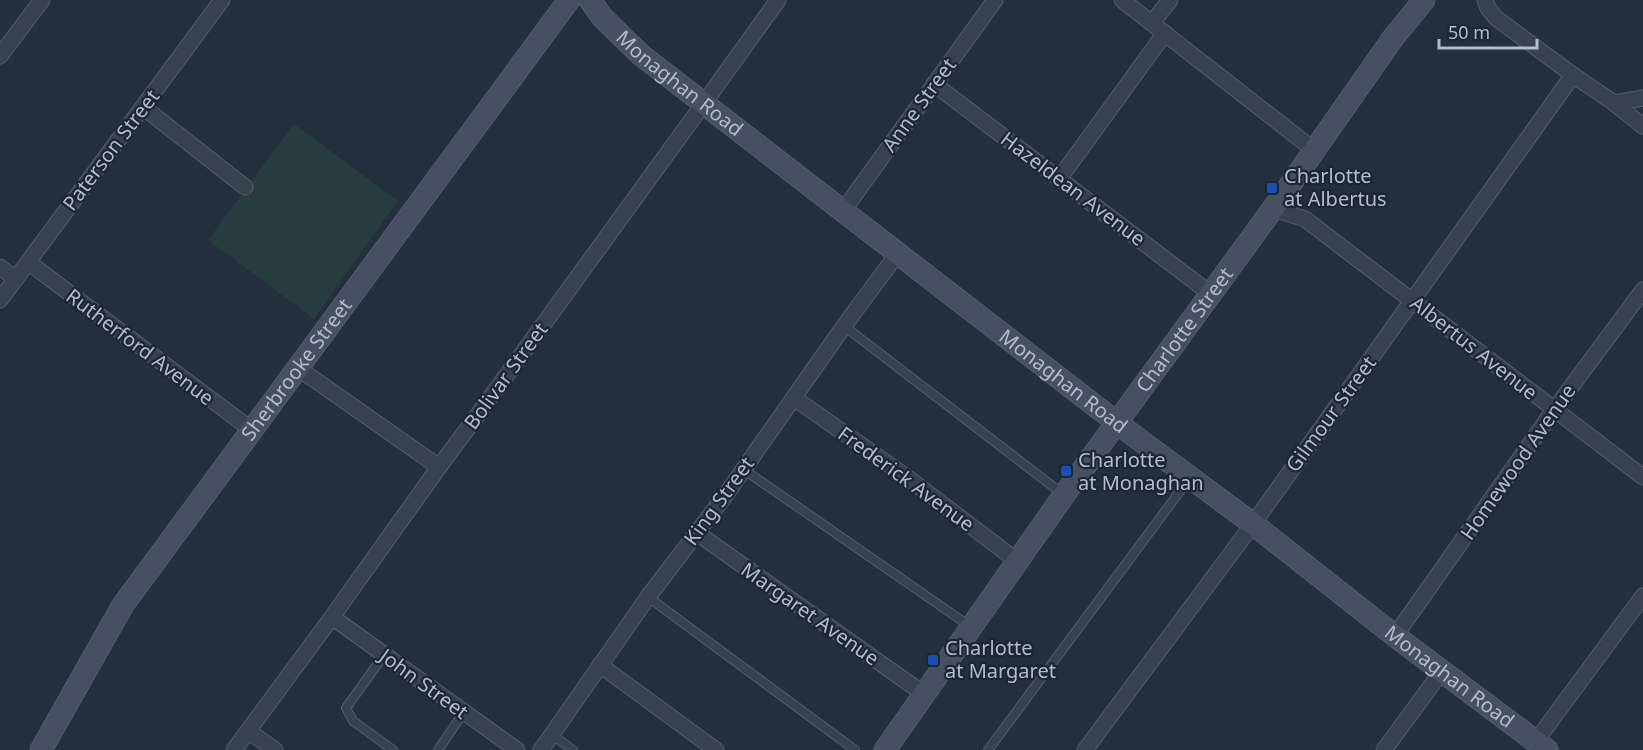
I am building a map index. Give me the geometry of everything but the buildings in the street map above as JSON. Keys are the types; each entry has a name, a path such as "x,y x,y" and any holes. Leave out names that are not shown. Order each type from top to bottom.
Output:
{"main road":[{"name":"Sherbrooke Street","path":"42,750 123,605 569,0"},
{"name":"Monaghan Road","path":"590,0 602,17 641,55 1541,746"},
{"name":"Charlotte Street","path":"1402,28 1408,0"},
{"name":"Charlotte Street","path":"892,747 924,694 1064,495 1424,0"}],"street":[{"path":"0,56 42,0"},
{"name":"Paterson Street","path":"0,300 222,0"},
{"name":"Bolivar Street","path":"234,750 778,0"},
{"name":"Anne Street","path":"843,211 995,0"},
{"path":"1122,0 1314,150"},
{"path":"1152,23 1170,0"},
{"path":"1485,0 1496,18 1643,126"},
{"path":"1059,179 1164,33"},
{"name":"Gilmour Street","path":"1085,750 1252,524 1573,75"},
{"name":"Hazeldean Avenue","path":"934,84 1211,294"},
{"path":"1614,103 1643,98"},
{"path":"143,107 245,187"},
{"name":"Albertus Avenue","path":"1288,188 1305,219"},
{"name":"Albertus Avenue","path":"1273,209 1305,219 1643,477"},
{"name":"King Street","path":"540,750 898,253"},
{"name":"Rutherford Avenue","path":"28,262 253,431"},
{"path":"0,267 16,279"},
{"name":"Homewood Avenue","path":"1395,636 1554,410 1643,290"},
{"path":"298,368 438,467"},
{"name":"Frederick Avenue","path":"794,398 908,478 1017,561"},
{"name":"Margaret Avenue","path":"697,533 924,694"},
{"path":"1541,746 1643,596"},
{"name":"John Street","path":"332,617 517,750"},
{"path":"600,665 716,750"},
{"path":"1384,750 1442,671"},
{"path":"248,731 275,750"}],"lane":[{"path":"844,326 1064,495"},
{"path":"743,469 971,627"},
{"path":"988,750 1190,477"},
{"path":"648,597 855,750"},
{"path":"384,655 346,708 353,721 393,750"},
{"path":"438,750 464,712"},
{"path":"551,734 573,750"}],"green space":[{"path":"294,124 398,201 314,319 208,240"}],"place":[{"name":"Charlotte at Albertus","path":"1272,188"},
{"name":"Charlotte at Monaghan","path":"1066,471"},
{"name":"Charlotte at Margaret","path":"933,660"}]}
